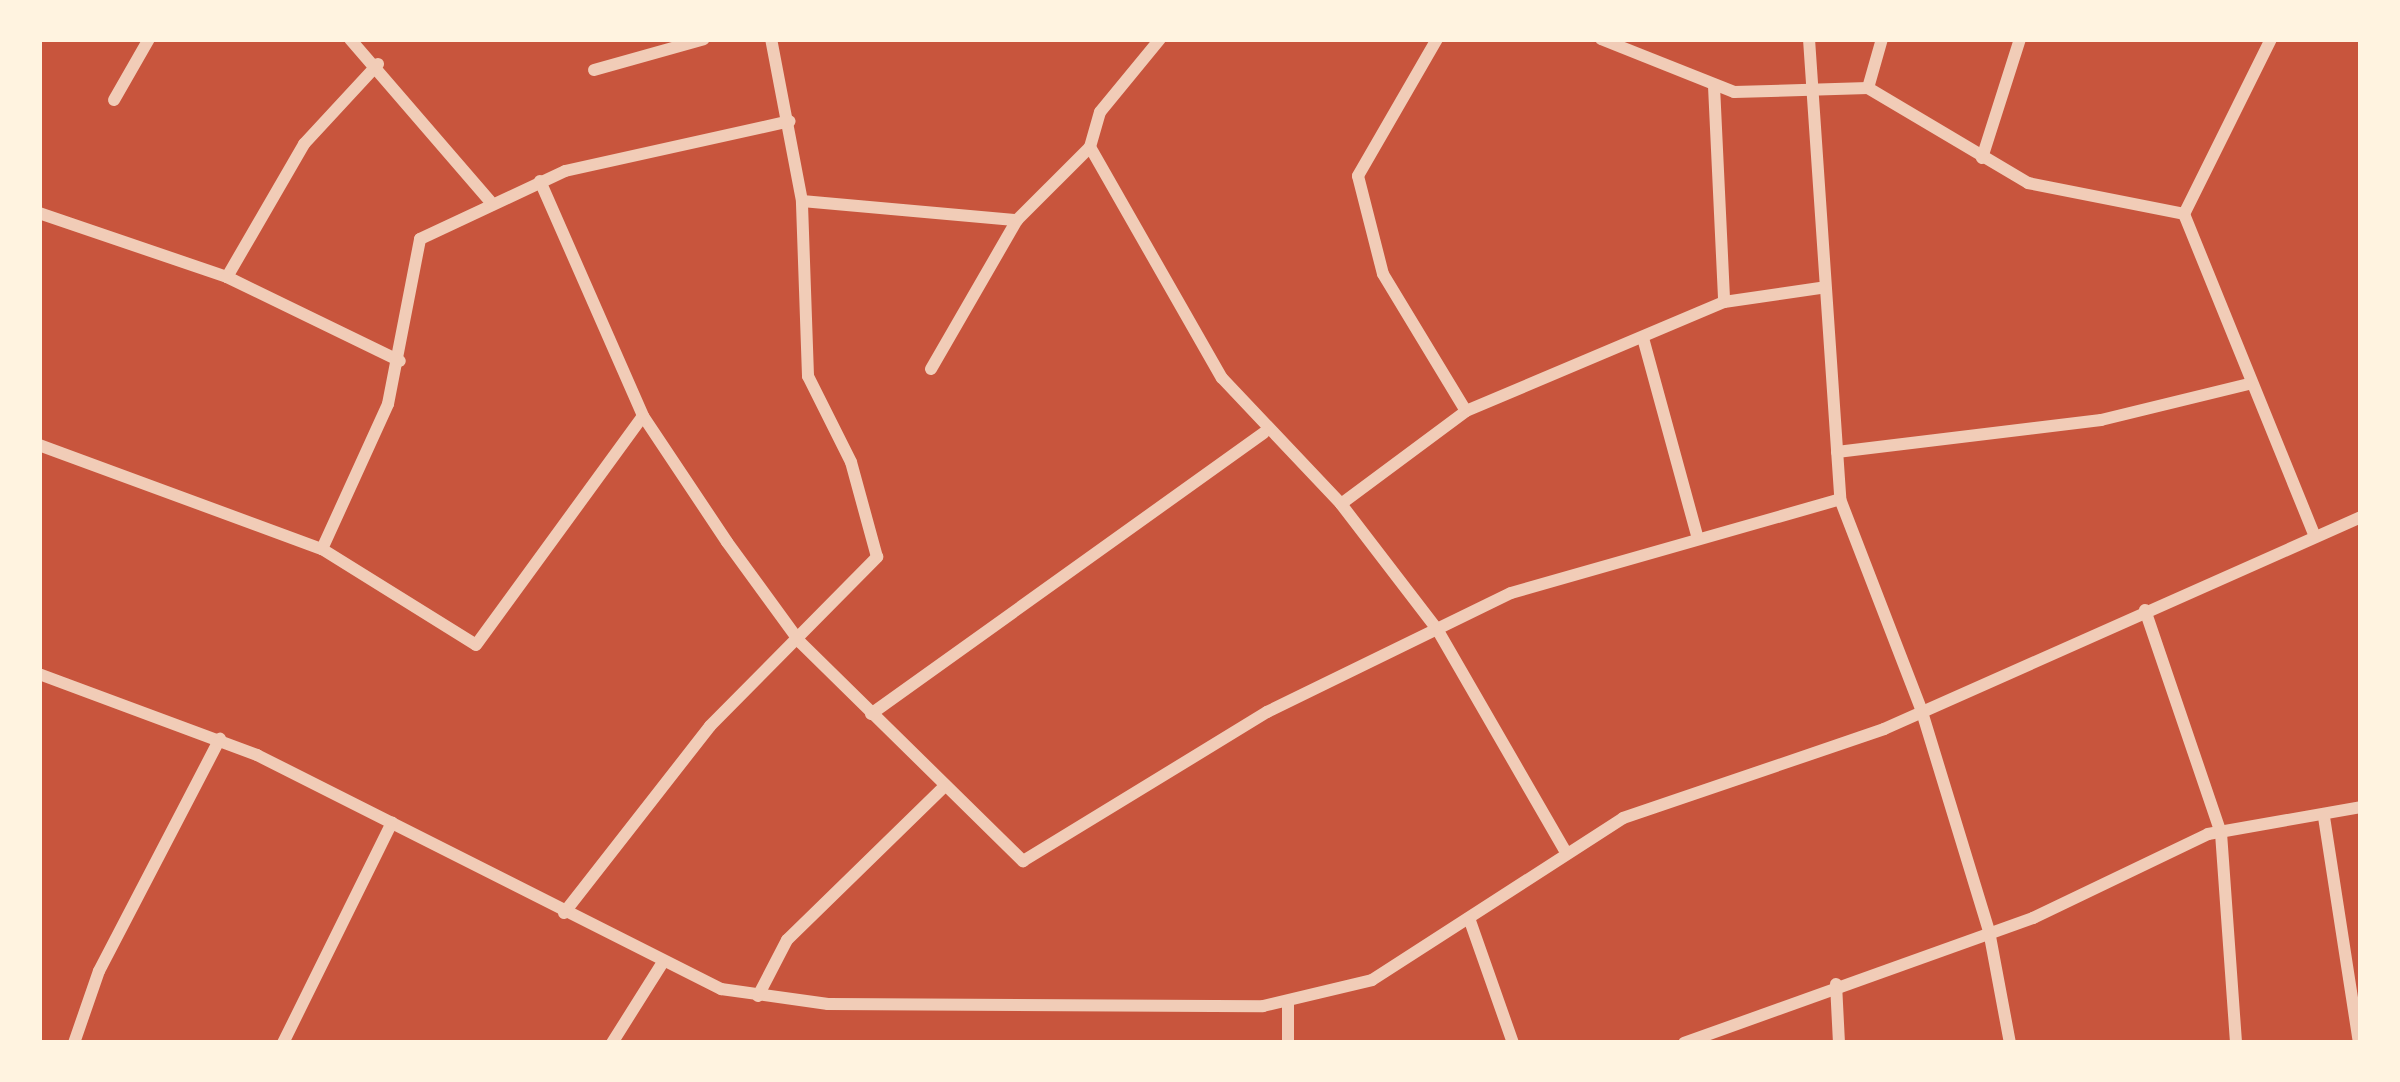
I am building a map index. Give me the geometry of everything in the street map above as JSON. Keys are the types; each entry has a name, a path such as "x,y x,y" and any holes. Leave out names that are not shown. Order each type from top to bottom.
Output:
{"street":[{"path":"114,100 148,39"},
{"path":"350,39 378,64 490,201"},
{"path":"594,70 704,39"},
{"path":"564,913 710,726 867,575 879,545 808,376 802,201 771,39"},
{"path":"1437,39 1358,176 1383,274 1466,412"},
{"path":"1600,39 1714,86 1816,96 1868,88 1982,158 2062,196 2184,214"},
{"path":"1809,39 1816,96 1820,288 1840,499 1922,712 1989,931 2010,1043"},
{"path":"1868,88 1882,39"},
{"path":"1982,158 2020,39"},
{"path":"2271,39 2184,214 2249,384 2315,536"},
{"path":"931,369 1017,220 1090,147 1100,112 1153,42"},
{"path":"227,277 304,144 378,64"},
{"path":"1714,86 1724,302"},
{"path":"322,549 400,361 411,252 490,201 540,181 790,121"},
{"path":"1090,147 1264,433 1341,504 1436,629 1564,849"},
{"path":"540,181 643,416 800,642 1010,853 1034,860 1267,712 1511,593 1697,536 1840,499"},
{"path":"802,201 1017,220"},
{"path":"39,213 227,277 400,361"},
{"path":"1341,504 1466,412 1724,302 1820,288"},
{"path":"1643,338 1697,536"},
{"path":"1837,452 2101,420 2249,384"},
{"path":"39,445 322,549 476,645 643,416"},
{"path":"871,714 1264,433"},
{"path":"39,674 220,739 663,962 758,996 1288,1002 1372,980 1564,849 1721,776 1922,712 2361,517"},
{"path":"2145,610 2221,833 2236,1043"},
{"path":"74,1043 109,951 220,739"},
{"path":"758,996 787,940 943,788"},
{"path":"1684,1043 1989,931 2221,833 2361,807"},
{"path":"2324,817 2359,1043"},
{"path":"283,1043 392,822"},
{"path":"1469,918 1513,1043"},
{"path":"612,1043 663,962"},
{"path":"1836,985 1839,1043"},
{"path":"1288,1002 1288,1043"}]}
